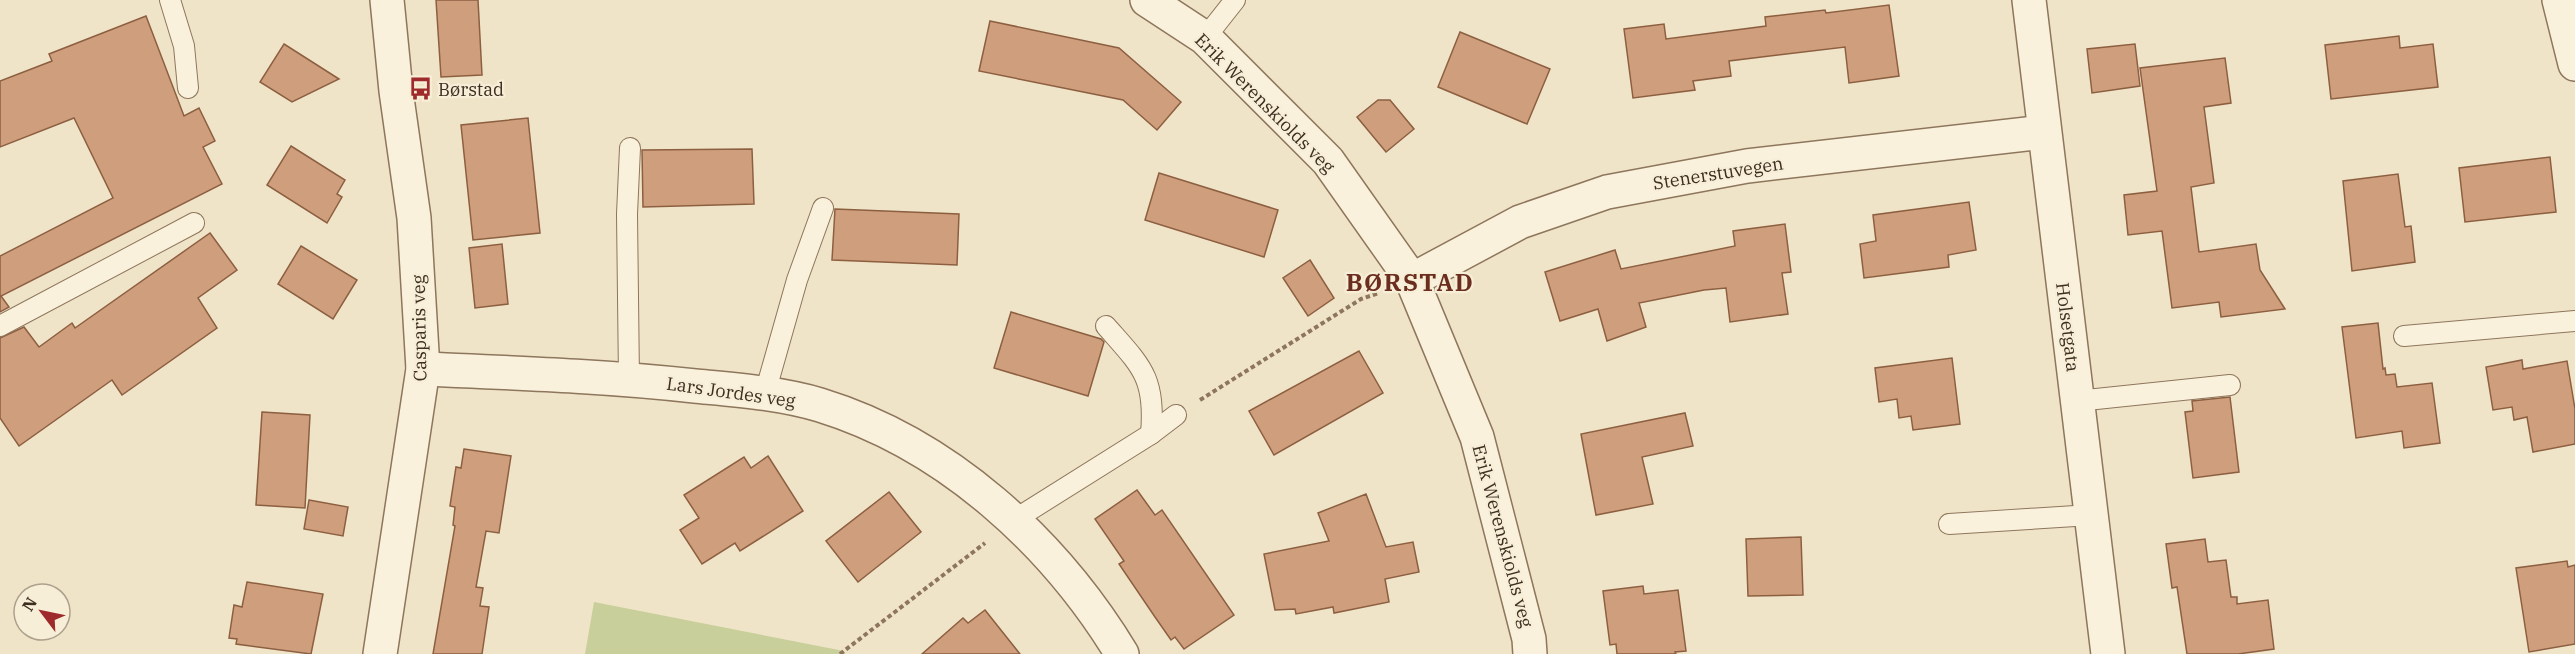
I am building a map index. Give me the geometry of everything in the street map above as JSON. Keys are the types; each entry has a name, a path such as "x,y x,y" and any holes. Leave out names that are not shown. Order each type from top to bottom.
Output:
{"street":[{"name":"Casparis veg","path":"380,654 423,369 414,218 396,91 387,0"},
{"name":"Erik Werenskiolds veg","path":"1148,0 1205,38 1328,161 1412,280 1477,437 1529,639 1530,654"},
{"name":"Holsetgata","path":"2029,0 2108,654"},
{"path":"2559,0 2575,64"},
{"name":"Stenerstuvegen","path":"1412,280 1520,222 1607,192 1747,166 2044,132"},
{"name":"Lars Jordes veg","path":"423,369 629,379 765,393 820,405 914,446 979,491 1014,520 1102,621 1122,654"}],"lane":[{"path":"170,0 184,46 188,88"},
{"path":"1205,38 1235,0"},
{"path":"629,379 627,214 630,148"},
{"path":"765,393 797,280 823,208"},
{"path":"0,326 194,223"},
{"path":"2404,336 2575,321"},
{"path":"1106,326 1147,377 1152,399 1151,434"},
{"path":"2077,401 2230,385"},
{"path":"1014,520 1151,434 1176,415"},
{"path":"1949,524 2091,515"}],"path":[{"path":"1176,415 1361,299 1412,280"},
{"path":"840,654 1014,520"}],"green space":[{"path":"594,602 844,651 845,654 585,654"}],"building":[{"path":"436,0 478,0 482,75 441,77"},
{"path":"1889,5 1899,76 1849,83 1845,47 1729,61 1731,76 1693,81 1695,90 1633,98 1624,29 1664,24 1666,39 1766,26 1765,17 1825,10 1826,13"},
{"path":"146,16 184,116 199,108 215,141 203,147 222,184 1,296 9,307 0,312 0,256 113,198 74,118 0,147 0,81 52,61 49,54"},
{"path":"990,21 1119,48 1181,102 1157,130 1123,100 979,71"},
{"path":"1460,32 1550,69 1527,124 1438,87"},
{"path":"2399,36 2400,48 2433,44 2438,87 2331,99 2325,45"},
{"path":"284,44 339,79 292,102 260,82"},
{"path":"2135,44 2140,86 2092,93 2087,49"},
{"path":"2225,58 2231,103 2204,107 2214,183 2191,187 2199,252 2256,244 2260,270 2285,309 2221,317 2219,302 2172,308 2162,231 2128,235 2124,195 2157,191 2140,68"},
{"path":"1378,100 1390,100 1414,129 1386,152 1357,117"},
{"path":"528,118 540,233 473,240 461,125"},
{"path":"291,146 345,180 337,194 342,197 327,223 267,185"},
{"path":"752,149 754,204 643,207 642,150"},
{"path":"2550,157 2556,212 2465,222 2459,168"},
{"path":"1159,173 1278,210 1264,257 1145,220"},
{"path":"2398,174 2405,227 2411,226 2415,262 2352,271 2343,181"},
{"path":"1969,202 1976,250 1948,255 1949,267 1864,278 1860,244 1876,241 1873,215"},
{"path":"835,209 959,214 957,265 832,260"},
{"path":"1785,224 1791,272 1782,273 1788,314 1730,322 1726,288 1639,303 1646,327 1607,341 1598,309 1560,321 1545,272 1615,250 1621,269 1735,246 1733,231"},
{"path":"210,233 237,270 198,298 217,328 122,395 112,380 19,446 0,418 0,338 24,327 39,347 72,323 75,328"},
{"path":"502,244 508,304 475,308 469,248"},
{"path":"301,246 357,280 333,319 278,284"},
{"path":"1310,260 1334,298 1308,316 1283,278"},
{"path":"1011,312 1101,339 1104,342 1088,396 994,368"},
{"path":"2378,323 2383,369 2385,368 2386,375 2395,374 2397,387 2432,383 2440,443 2404,448 2402,431 2356,438 2342,327"},
{"path":"1359,351 1383,393 1274,455 1249,411"},
{"path":"1952,358 1960,424 1913,430 1911,416 1899,418 1897,399 1879,402 1875,368"},
{"path":"2522,360 2523,369 2567,361 2575,409 2575,444 2533,452 2527,417 2514,420 2512,407 2493,410 2486,367"},
{"path":"2230,397 2239,472 2193,478 2185,412 2193,411 2192,401"},
{"path":"262,412 310,415 305,508 256,505"},
{"path":"1685,413 1693,446 1642,457 1653,504 1596,515 1581,434"},
{"path":"464,449 511,456 499,533 486,531 476,587 483,588 480,606 489,607 482,654 433,654 455,526 453,525 455,507 450,506 456,467 461,468"},
{"path":"768,456 803,511 740,551 735,543 702,564 680,530 699,518 684,495 744,457 751,468"},
{"path":"1137,490 1155,515 1162,510 1234,615 1184,649 1175,637 1171,640 1155,617 1119,564 1124,561 1095,519"},
{"path":"889,492 921,532 858,582 826,541"},
{"path":"1366,494 1386,547 1413,542 1419,572 1385,579 1389,602 1334,613 1333,607 1296,614 1295,609 1275,610 1264,554 1329,541 1318,513"},
{"path":"309,500 348,507 343,536 304,529"},
{"path":"1801,537 1803,595 1748,596 1746,539"},
{"path":"2205,539 2208,562 2226,560 2231,597 2237,597 2237,604 2268,600 2274,649 2238,654 2187,654 2177,587 2172,588 2166,544"},
{"path":"2567,561 2568,567 2575,565 2575,644 2529,652 2516,568"},
{"path":"247,582 323,594 311,654 236,644 237,639 229,638 234,605 242,607"},
{"path":"1643,586 1644,594 1678,590 1686,651 1675,652 1676,654 1617,654 1616,644 1610,645 1603,591"},
{"path":"985,610 1020,654 922,654 963,618 968,623"}],"place":[{"name":"Børstad","path":"420,89"}],"district":[{"name":"BØRSTAD","path":"1410,282"}]}
